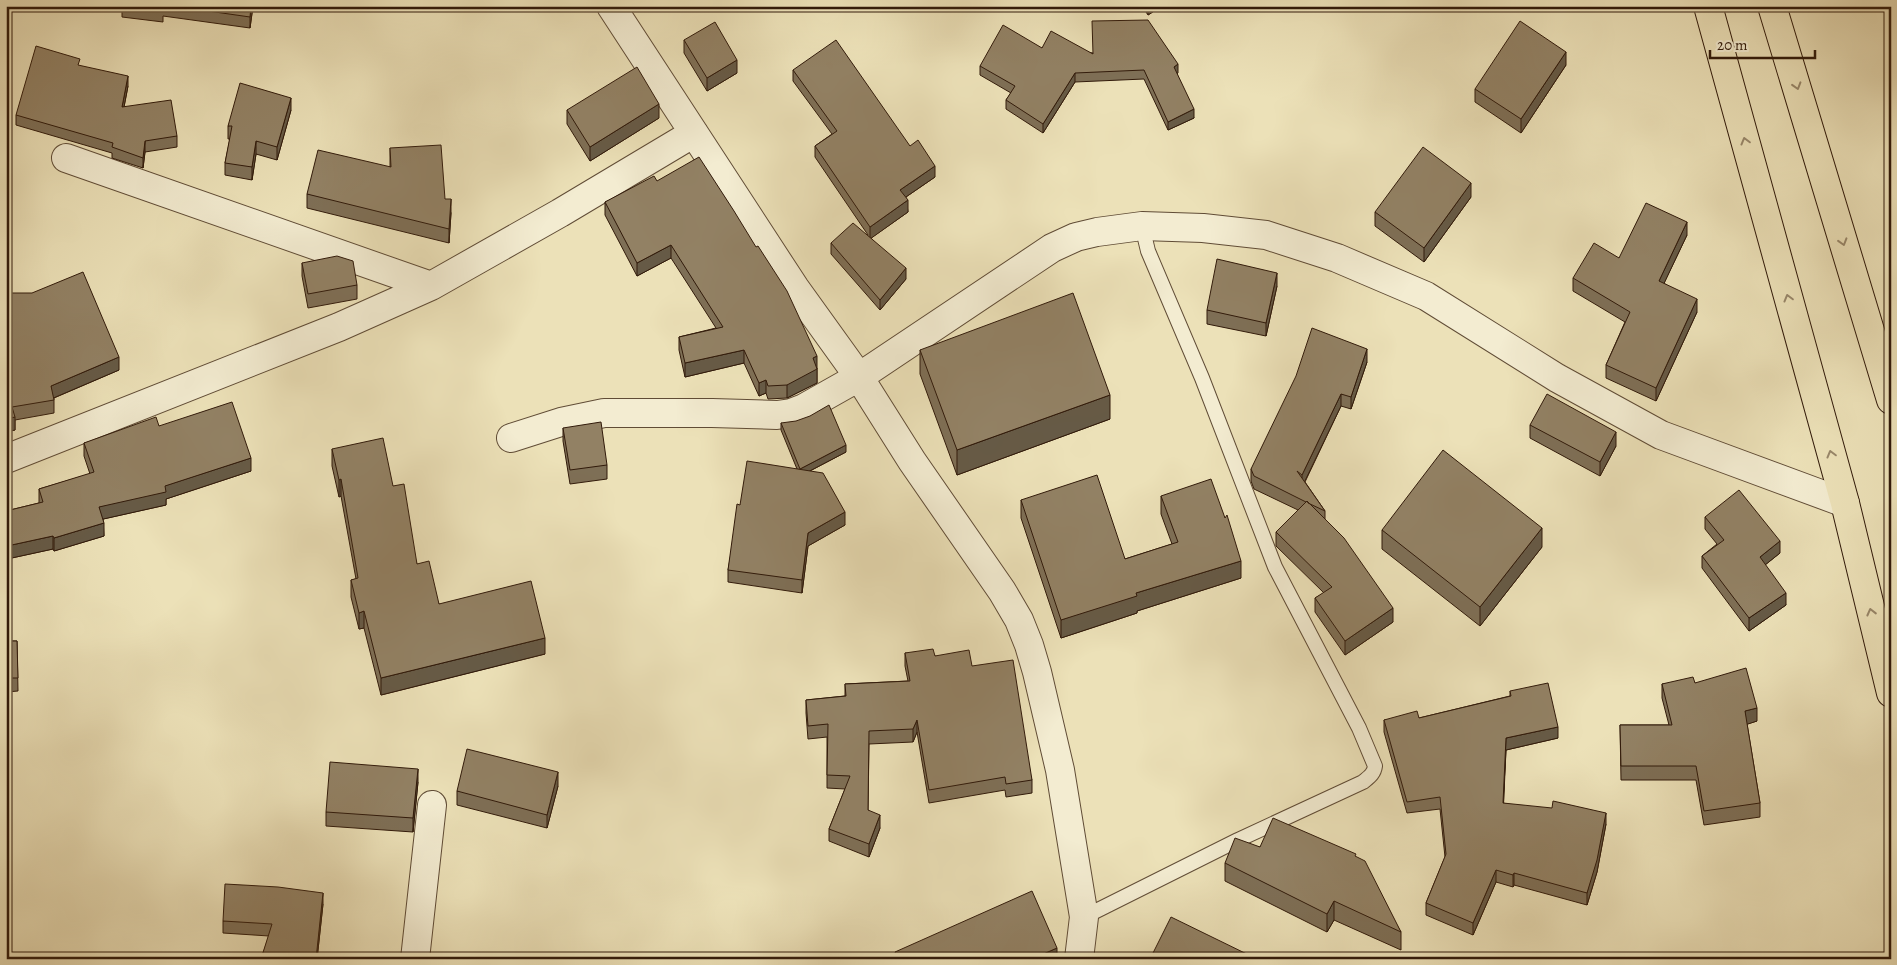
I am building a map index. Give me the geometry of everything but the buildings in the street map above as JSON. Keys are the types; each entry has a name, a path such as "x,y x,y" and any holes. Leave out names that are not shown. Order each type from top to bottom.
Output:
{"highway":[{"path":"1708,6 1845,503 1891,693"},
{"path":"1772,6 1891,400"}],"street":[{"path":"611,6 795,288 859,376 912,461 1002,591 1019,620 1029,644 1037,672 1060,770 1084,917 1079,959"},
{"path":"6,459 339,326 431,286 560,213 694,133"},
{"path":"66,158 431,286"},
{"path":"510,438 561,422 604,413 777,415 804,408 859,376 1052,248 1076,237 1142,226 1203,228 1266,235 1337,258 1426,296 1557,378 1662,435 1845,503"},
{"path":"414,959 432,805"}],"lane":[{"path":"1084,917 1238,840 1363,782 1370,776 1375,766 1374,759 1359,728 1275,567 1209,395 1148,251 1142,226"}]}
